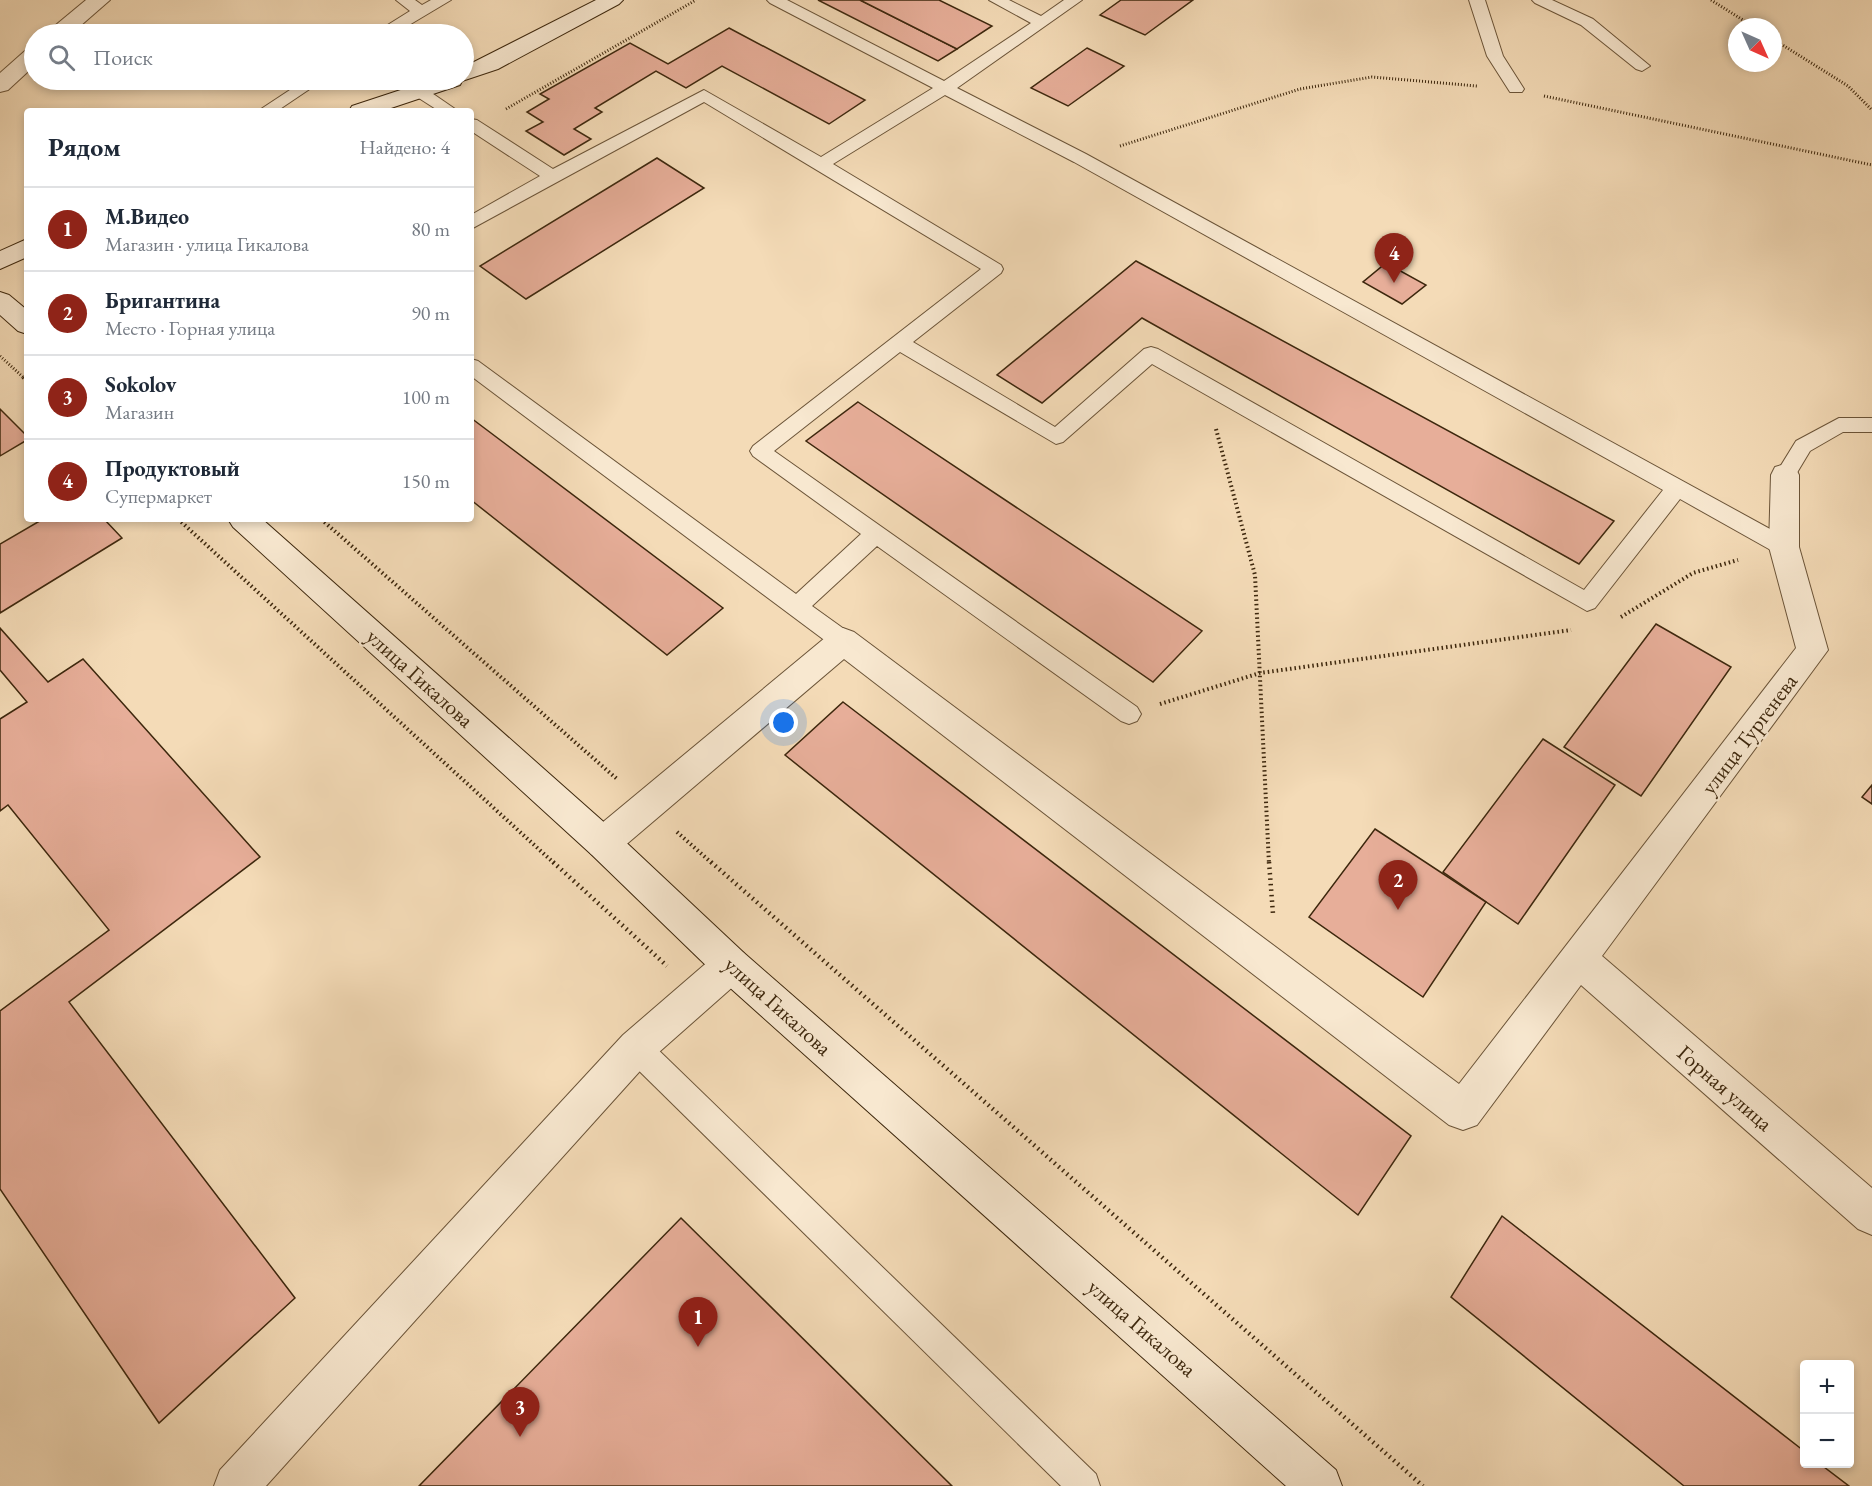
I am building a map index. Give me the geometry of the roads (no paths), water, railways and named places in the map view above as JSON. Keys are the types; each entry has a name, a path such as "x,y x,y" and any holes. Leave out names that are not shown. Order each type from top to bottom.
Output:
{"street":[{"path":"71,24 99,0"},
{"path":"474,71 612,0"},
{"path":"0,85 24,65"},
{"path":"369,108 425,90"},
{"path":"0,261 24,249"},
{"path":"0,301 24,322"},
{"name":"улица Тургенева","path":"1579,960 1812,650 1784,547 1785,475"},
{"name":"улица Гикалова","path":"246,522 603,843 731,965 1320,1486"},
{"path":"603,843 843,642 1463,1111 1579,960"},
{"name":"Горная улица","path":"1579,960 1872,1215"},
{"path":"236,1486 636,1048 731,965"}],"lane":[{"path":"404,0 420,11"},
{"path":"400,24 443,0"},
{"path":"775,0 1080,158 1784,547"},
{"path":"997,0 1042,22"},
{"path":"821,164 945,88 1074,0"},
{"path":"1477,0 1495,56 1516,89"},
{"path":"1540,0 1587,22 1642,66"},
{"path":"271,108 299,90"},
{"path":"420,92 445,108"},
{"path":"474,221 704,95 994,269 760,451 1130,714"},
{"path":"474,126 552,177"},
{"path":"899,343 1056,437 1151,354 1587,602 1677,488"},
{"path":"474,368 843,642"},
{"path":"1785,475 1803,446 1812,440 1839,425 1872,425"},
{"path":"796,607 876,534"},
{"path":"636,1048 1084,1486"}],"place":[{"name":"Продуктовый","path":"1394,283"},
{"name":"Бригантина","path":"1398,910"},
{"name":"М.Видео","path":"698,1347"},
{"name":"Sokolov","path":"520,1437"}]}
